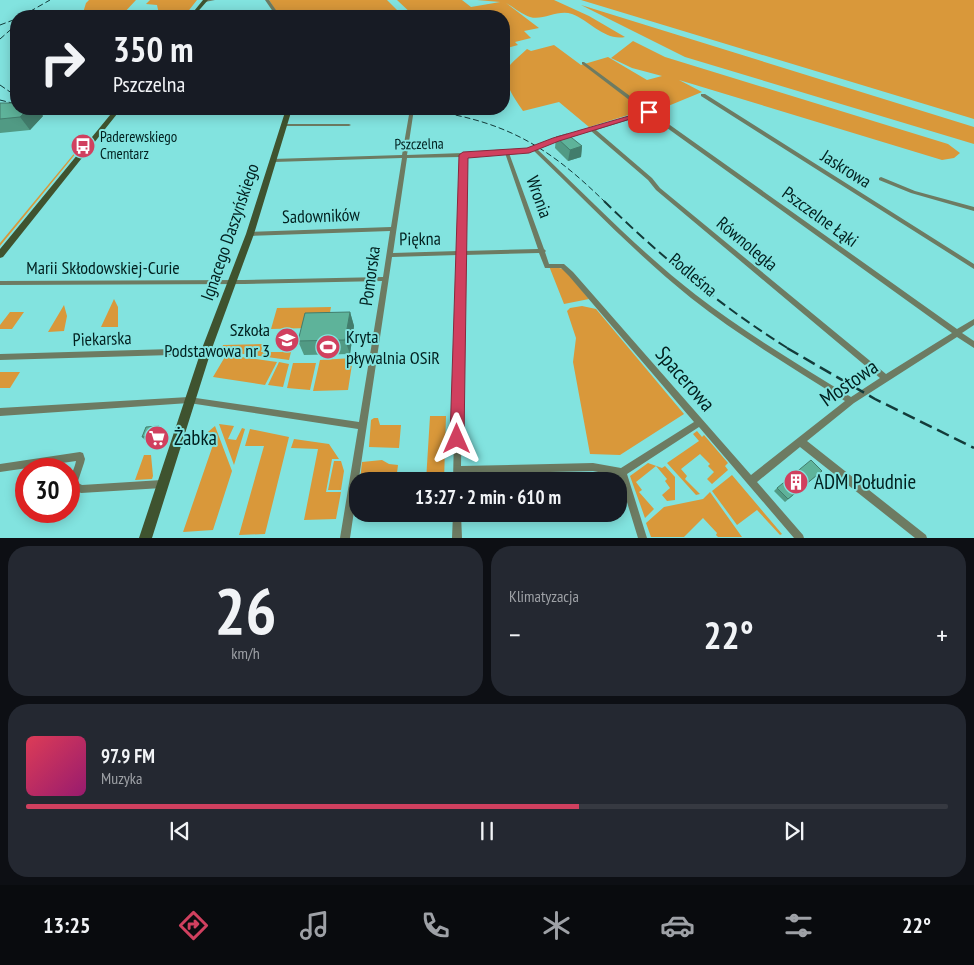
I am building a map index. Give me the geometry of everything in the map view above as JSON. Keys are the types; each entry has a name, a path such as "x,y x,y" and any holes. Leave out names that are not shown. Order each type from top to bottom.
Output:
{"street":[{"path":"205,1 213,0"},
{"name":"Pszczelne Łąki","path":"583,63 974,345"},
{"name":"Jaskrowa","path":"703,95 974,266"},
{"name":"Pszczelna","path":"274,160 463,155 535,149 550,142 649,112"},
{"path":"0,255 113,115"},
{"name":"Ignacego Daszyńskiego","path":"145,538 189,400 250,234 288,115"},
{"name":"Pomorska","path":"345,538 411,115"},
{"path":"285,125 349,125"},
{"name":"Równoległa","path":"592,129 650,179 658,189 885,378"},
{"name":"Podleśna","path":"535,149 668,275 693,295 759,343 851,401"},
{"name":"Wronia","path":"507,152 542,251"},
{"path":"463,155 457,470 593,467 622,472 699,422"},
{"path":"881,179 913,192 974,209"},
{"name":"Sadowników","path":"250,234 392,229"},
{"name":"Piękna","path":"389,255 542,251"},
{"name":"Spacerowa","path":"542,251 547,266 562,266 566,269 800,538"},
{"name":"Marii Skłodowskiej-Curie","path":"0,283 385,279"},
{"name":"Mostowa","path":"751,481 851,401 974,322"},
{"name":"Piekarska","path":"0,357 206,351"},
{"path":"0,412 189,400 363,426"},
{"path":"801,442 923,538"},
{"path":"0,468 80,456 81,461 74,486 81,489 162,484"},
{"path":"627,488 643,538"},
{"path":"457,522 457,538"}],"shaded area":[{"path":"89,0 136,0 127,10 84,10"},
{"path":"150,0 197,0 189,10 158,10 157,5 146,4"},
{"path":"269,0 387,0 397,10 275,10"},
{"path":"397,0 462,0 471,7 500,2 477,0 554,0 589,16 625,37 611,36 604,33 572,14 561,13 535,18 506,3 539,28 524,31 531,38 515,42 518,45 510,47 510,10 408,10"},
{"path":"581,0 974,0 974,119"},
{"path":"581,5 974,127 974,144 685,57"},
{"path":"633,41 665,57 948,144 960,153 954,158 942,160 679,80 702,92 656,111 648,109 589,127 559,102 523,111 510,91 510,65 527,49 531,51 554,45 581,65 608,57 647,80 662,76 632,68 611,58"},
{"path":"77,150 77,152 0,246 0,243"},
{"path":"549,266 564,269 589,299 564,304"},
{"path":"114,299 118,307 118,327 101,327"},
{"path":"64,305 67,316 64,331 48,332"},
{"path":"582,306 596,309 684,414 620,455 590,454 573,362 576,338 567,311 570,308"},
{"path":"331,307 328,324 309,328 271,329 277,308"},
{"path":"10,312 24,312 12,329 0,329 0,325"},
{"path":"263,344 261,352 291,352 289,360 221,351 223,345"},
{"path":"226,355 277,362 265,385 213,377"},
{"path":"353,358 348,390 313,391 320,360"},
{"path":"279,362 289,364 283,387 268,385"},
{"path":"293,363 316,363 310,390 287,388"},
{"path":"0,372 20,372 10,388 0,388"},
{"path":"430,416 446,416 444,472 427,472"},
{"path":"378,418 380,425 401,425 399,448 369,447 371,420"},
{"path":"219,424 234,426 228,439 236,440 242,428 245,429 234,465"},
{"path":"215,426 232,471 213,530 183,532 214,442 196,442"},
{"path":"250,429 289,437 265,534 239,535 264,446 245,446"},
{"path":"697,431 702,437 704,435 728,463 725,466 728,470 712,484 707,479 714,472 708,466 710,464 700,454 681,469 687,476 685,479 700,494 696,495 667,463 699,441 693,434"},
{"path":"294,439 329,444 339,459 332,459 326,492 341,492 336,519 304,520 318,449 291,448"},
{"path":"144,455 151,455 152,479 135,480"},
{"path":"382,460 389,464 398,465 397,472 361,472 362,462"},
{"path":"334,461 341,461 344,471 341,490 328,490"},
{"path":"648,463 662,468 665,466 675,477 675,500 667,501 662,495 670,488 665,481 667,479 656,466 636,482 642,490 639,492 654,509 645,518 630,476"},
{"path":"732,475 782,534 780,535 757,510 737,525 712,491"},
{"path":"710,492 742,537 718,537 717,533 703,518 684,537 651,537 646,523 664,507 703,499"}],"building":[{"path":"0,103 10,103 10,115 22,115 20,117 0,119"},
{"path":"567,134 582,146 570,150 556,137"},
{"path":"350,312 345,340 298,341 305,313"},
{"path":"159,426 155,436 142,437 146,427"},
{"name":"ADM Południe","path":"811,460 822,471 788,499 777,488"}],"railway":[{"path":"32,10 50,0"},
{"path":"0,25 10,21"},
{"path":"0,39 10,30"},
{"path":"0,85 10,92"},
{"path":"0,100 10,102"},
{"path":"454,115 476,120 522,138 563,165 605,202"},
{"path":"604,201 693,280 740,316 789,349"},
{"path":"787,348 875,399 974,448"}],"place":[{"name":"Paderewskiego Cmentarz","path":"83,146"},
{"name":"Szkoła Podstawowa nr 3","path":"287,340"},
{"name":"Kryta pływalnia OSiR","path":"328,347"},
{"name":"Żabka","path":"157,438"},
{"name":"ADM Południe","path":"796,482"}],"route":[{"path":"457,439 463,155 494,154 535,149 556,140 649,112"}]}
